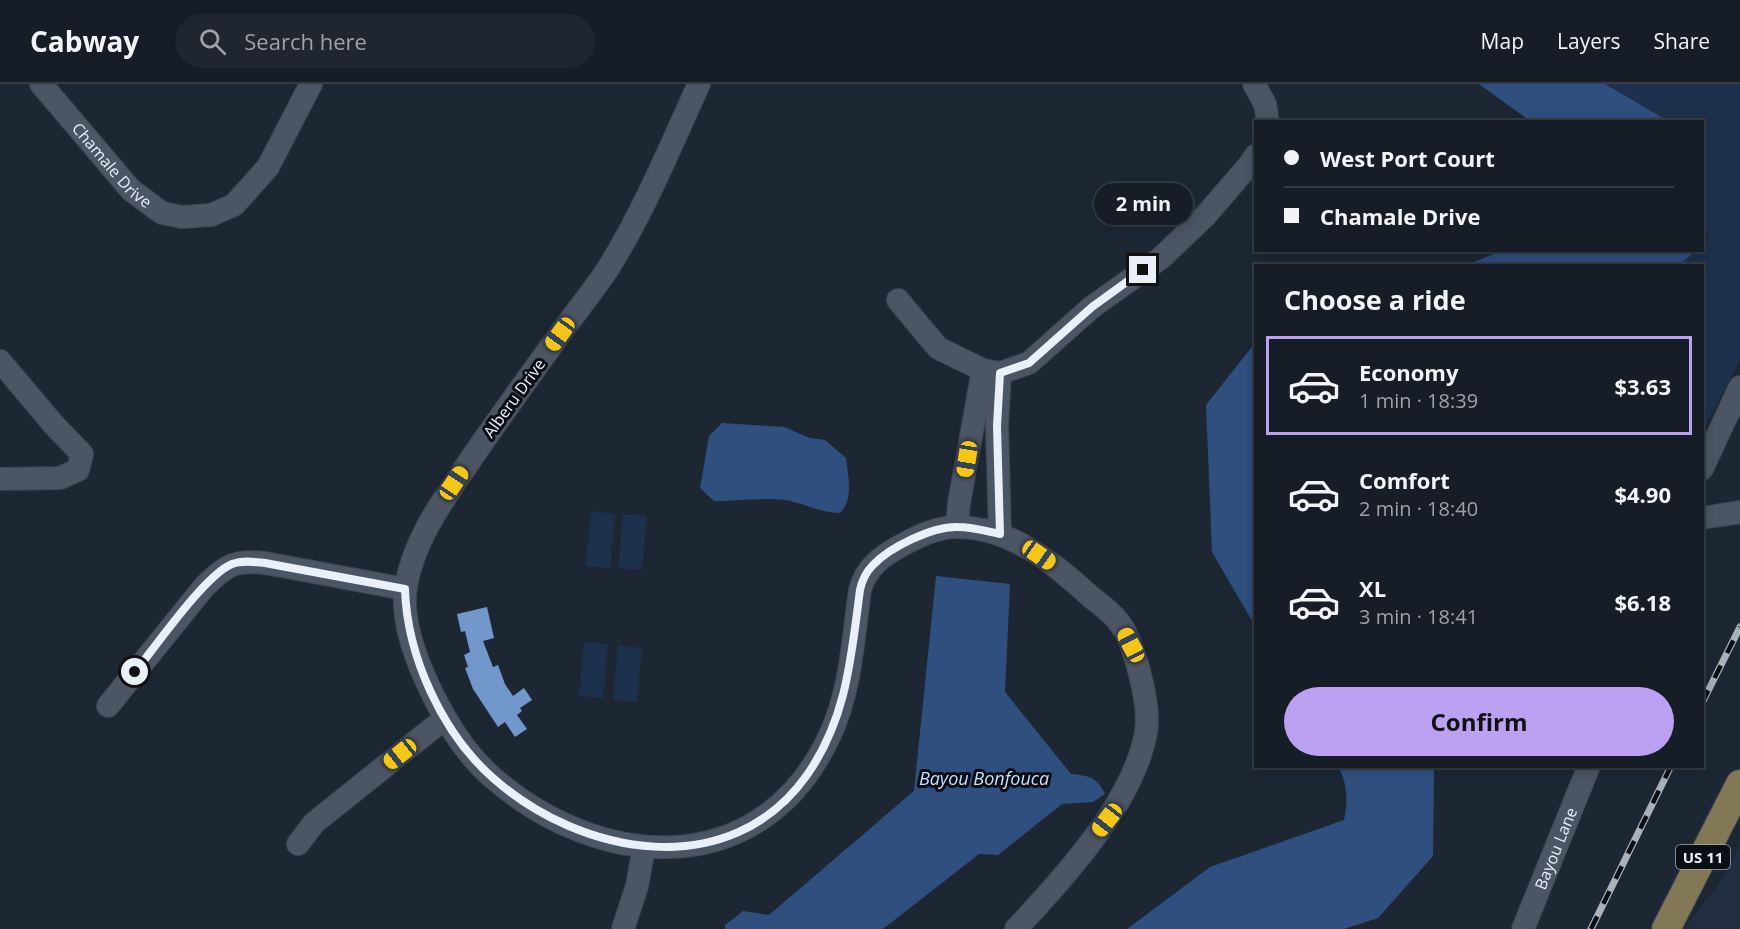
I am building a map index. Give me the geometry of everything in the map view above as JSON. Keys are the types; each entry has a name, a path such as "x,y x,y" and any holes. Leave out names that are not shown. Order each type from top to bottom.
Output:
{"main road":[{"name":"US 11","path":"1666,929 1737,796"}],"street":[{"name":"Chamale Drive","path":"41,84 131,190 162,213 182,217 211,215 234,205 268,167 311,84"},
{"name":"Alberu Drive","path":"405,589 418,545 428,524 482,442 609,267 640,211 699,84"},
{"path":"1254,84 1265,104 1268,120"},
{"path":"898,300 938,348 992,371 1029,363 1092,307 1161,258 1206,215 1254,158"},
{"path":"0,361 54,425 82,454 69,474 0,479"},
{"path":"967,528 959,503 992,371"},
{"path":"992,371 997,426 1000,534"},
{"path":"1704,465 1740,387"},
{"path":"1704,518 1740,512"},
{"path":"108,706 204,587 221,570 234,563 244,561 274,564 405,589 410,635 420,668 446,720 476,760 493,778 526,802 562,822 603,838 644,847 672,848 699,845 746,830 762,820 807,776 828,740 835,722 849,672 860,590 867,571 875,562 920,535 967,528 1000,534 1025,546 1067,575 1118,621 1131,645 1142,682 1147,720 1141,752 1125,790 1107,820 1050,893 1016,929"},
{"path":"298,844 314,822 446,720"},
{"name":"Bayou Lane","path":"1522,929 1588,768"},
{"path":"623,929 638,886 644,847"}],"shaded area":[{"path":"1605,84 1740,84 1740,360 1704,429 1704,264 1680,264 1695,252 1704,252 1704,244 1709,239 1704,224 1704,120 1664,120"},
{"path":"591,511 615,514 610,568 586,566"},
{"path":"623,514 647,516 642,570 618,568"},
{"path":"584,642 608,644 603,698 579,696"},
{"path":"618,645 642,648 637,702 613,700"},
{"path":"1740,845 1740,929 1684,929 1724,877"}],"water":[{"path":"1479,84 1605,84 1664,120 1529,120"},
{"path":"1499,252 1695,252 1680,264 1469,264"},
{"path":"1254,344 1254,624 1212,552 1206,405"},
{"path":"722,423 784,427 810,438 825,440 846,458 849,494 840,513 776,499 714,501 700,488 709,436"},
{"name":"Bayou Bonfouca","path":"936,576 1010,584 1005,692 1071,774 1083,775 1095,780 1105,794 1093,802 1062,804 998,855 979,854 883,929 725,929 725,925 743,911 769,915 914,791"},
{"path":"1338,768 1434,768 1433,856 1378,918 1344,929 1127,929 1210,867 1344,820 1346,793 1344,780"}],"building":[{"path":"487,607 494,638 483,641 493,667 498,665 505,684 513,696 524,688 532,700 520,708 522,711 517,715 527,729 515,737 505,722 498,727 473,689 465,668 468,667 464,655 470,652 465,631 461,632 457,614"}],"railway":[{"path":"1704,699 1740,627"},
{"path":"1591,929 1670,768"}],"route":[{"path":"135,672 204,587 221,570 234,563 244,561 292,567 405,589 410,635 420,668 446,720 476,760 493,778 526,802 583,831 644,847 672,848 699,845 746,830 775,810 792,793 807,776 828,740 842,704 849,672 860,590 867,571 875,562 895,549 920,535 935,530 957,527 1000,534 997,426 1000,373 1029,363 1092,307 1143,270"}]}
